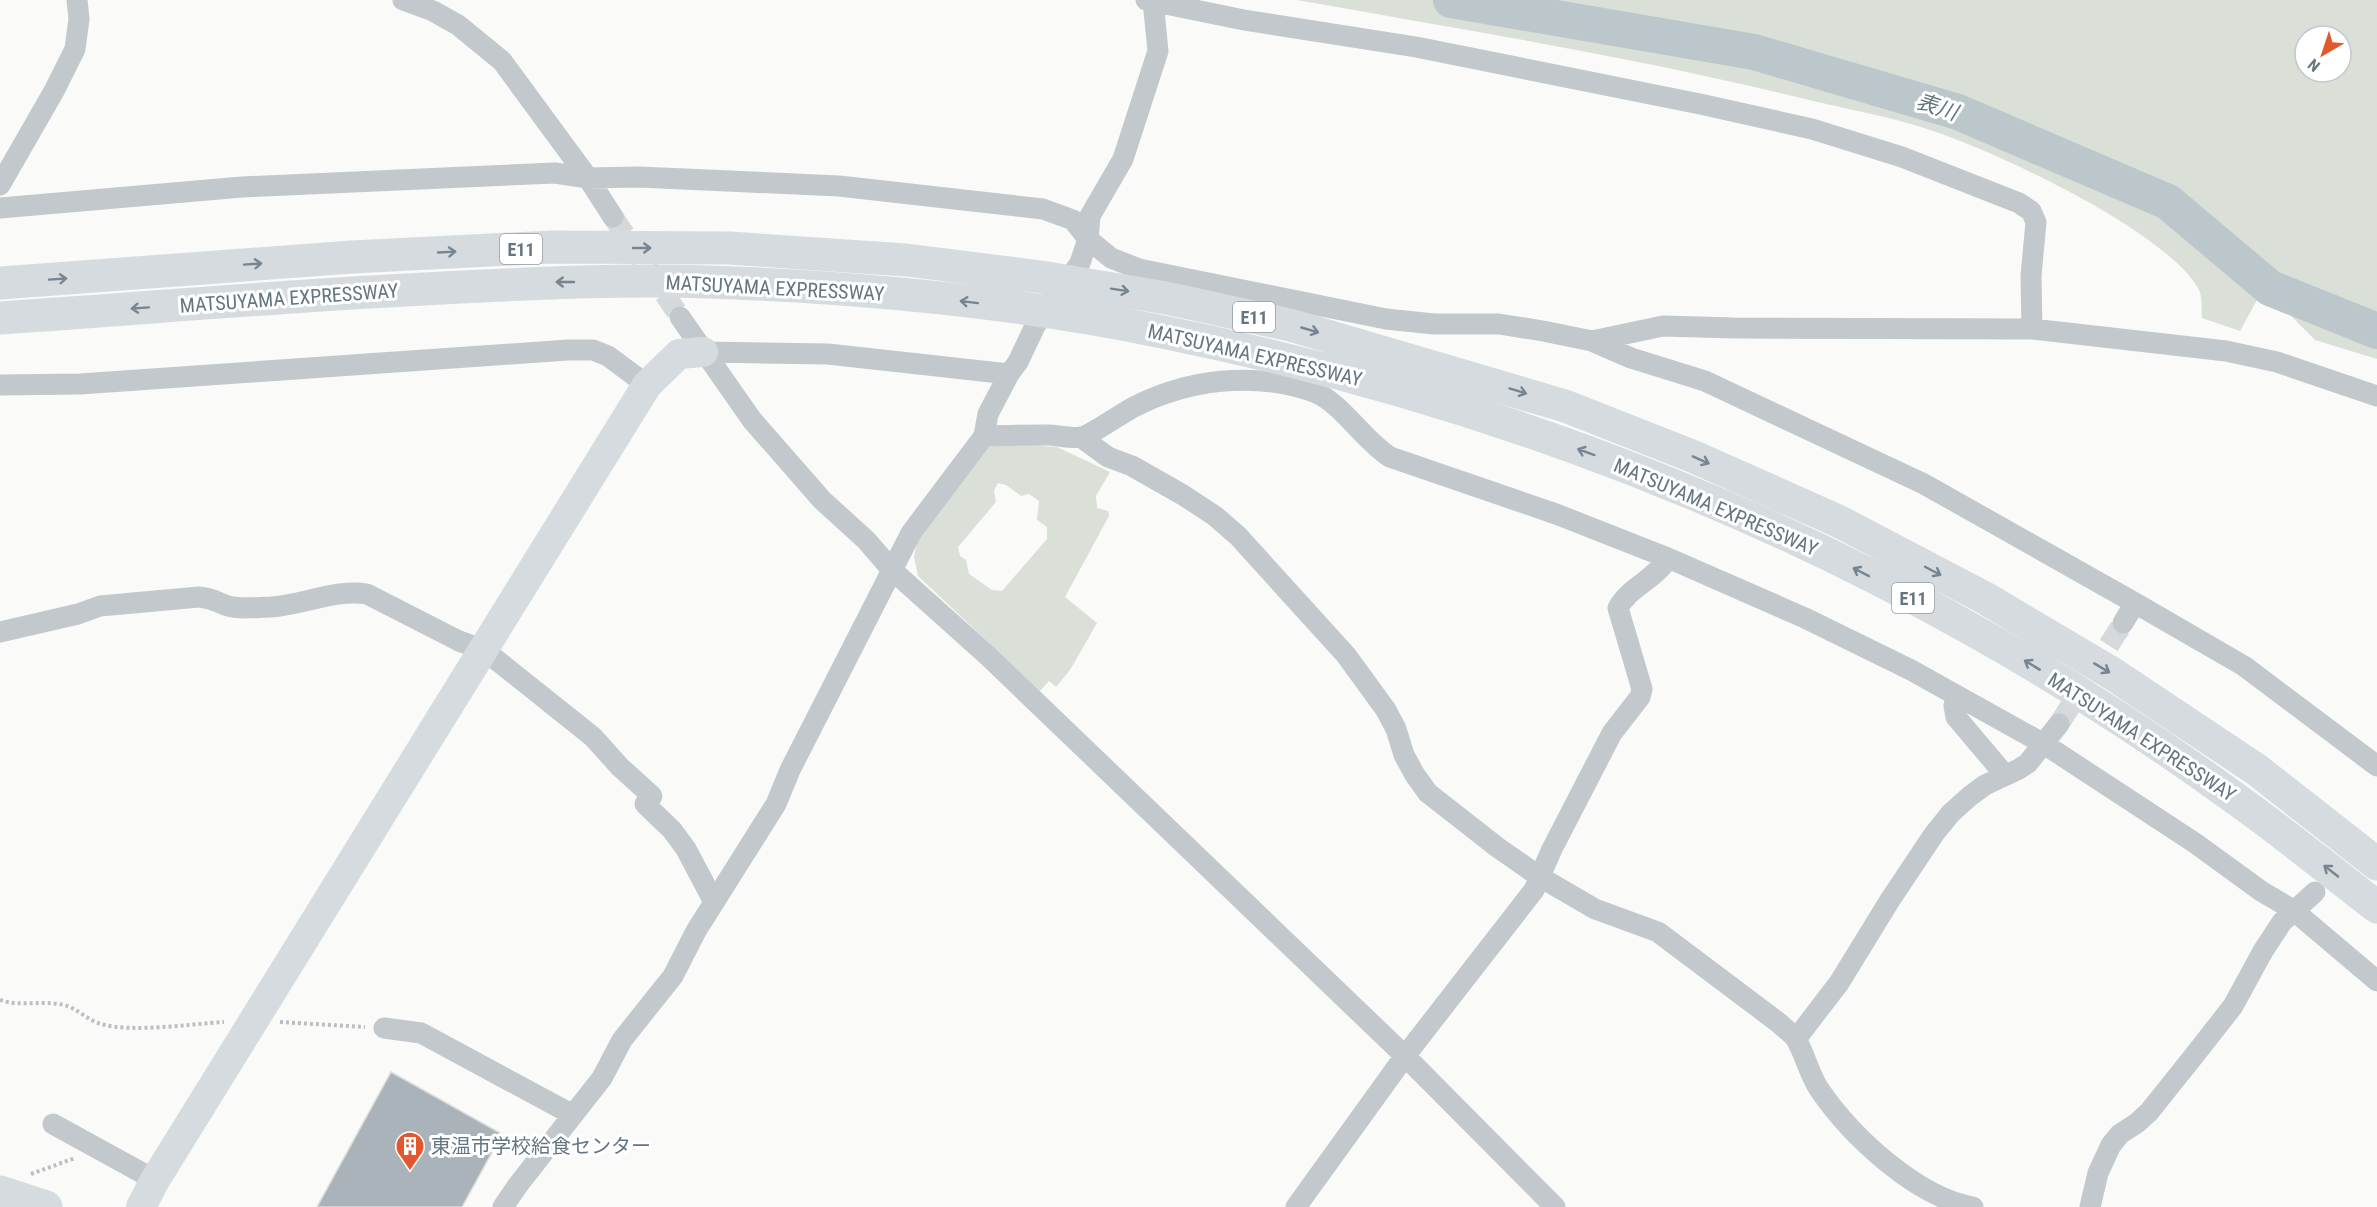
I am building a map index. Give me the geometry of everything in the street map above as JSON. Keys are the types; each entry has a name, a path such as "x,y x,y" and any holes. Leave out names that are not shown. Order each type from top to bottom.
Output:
{"main road":[{"name":"MATSUYAMA EXPRESSWAY","path":"0,283 352,257 552,247 729,249 906,260 1041,277 1166,297 1290,324 1564,406 1692,456 1838,521 1986,598 2113,674 2257,770 2377,864"},
{"name":"MATSUYAMA EXPRESSWAY","path":"0,318 344,293 556,282 729,283 902,294 1027,309 1157,331 1282,358 1396,389 1553,440 1677,486 1825,553 1969,627 2094,702 2236,798 2377,907"},
{"path":"12,1183 46,1207"}],"street":[{"path":"0,185 54,91 75,49 80,19 77,0"},
{"path":"403,0 433,11 458,25 502,62 588,178 613,217"},
{"path":"503,1207 602,1078 622,1040 673,976 696,931 776,804 790,770 911,533 984,436 988,414 1008,374 1018,362 1035,326 1080,262 1088,239 1090,216 1119,164 1158,51 1150,1 1244,20 1416,47 1700,104 1812,129 1902,157 2019,203 2031,211 2036,222 2031,276 2032,329"},
{"path":"0,208 242,187 555,173 588,178 639,177 839,186 1044,209 1073,220 1088,239 1110,258 1139,269 1386,319 1434,324 1499,324 1592,341 1631,358 1705,381 1924,484 2244,666 2377,766"},
{"path":"680,316 752,420 783,457 892,570 988,656 1405,1056 1555,1207"},
{"path":"1315,393 1320,384 1386,319"},
{"path":"1592,341 1663,326 2032,329 2226,351 2277,362 2377,396"},
{"path":"0,385 80,384 593,350 608,356 647,385"},
{"path":"141,1207 155,1179 647,385 679,354 703,352 828,354 1008,374"},
{"path":"984,436 1049,435 1082,438 1143,402 1182,388 1214,381 1241,380 1274,383 1315,393 1339,410 1376,449 1390,457 1556,514 1668,558 1805,618 1911,670 2044,744 2195,843 2261,891 2293,910 2377,981"},
{"path":"1082,438 1108,457 1132,466 1183,495 1215,516 1238,536 1346,655 1386,710 1396,729 1404,755 1415,776 1428,793 1497,847 1540,877 1595,909 1658,933 1779,1023 1796,1039 1805,1064 1819,1089 1863,1141 1895,1168 1940,1198 1973,1207"},
{"path":"1296,1207 1405,1056 1534,890 1552,849 1612,733 1640,697 1642,689 1618,608 1626,596 1658,571 1668,558"},
{"path":"0,632 17,626 78,614 100,606 200,597 214,598 226,605 272,607 353,592 367,594 459,641 484,650 593,737 620,767 652,796 645,804 672,830 686,849 714,902"},
{"path":"2123,623 2134,603"},
{"path":"1956,695 1954,706 1956,717 2004,775"},
{"path":"1796,1039 1839,983 1934,834 1970,796 2028,763 2059,724"},
{"path":"2091,1207 2098,1173 2111,1145 2120,1134 2149,1112 2227,1014 2244,988 2270,938 2293,910 2315,892"},
{"path":"384,1028 421,1033 573,1115"},
{"path":"54,1124 155,1179"}],"path":[{"path":"0,1000 8,1003 42,1002 65,1005 100,1024 135,1028 253,1020 384,1028"},
{"path":"12,1183 81,1156 97,1154 114,1157"}],"shaded area":[{"path":"1297,0 2377,0 2377,359 2315,340 2284,309 2258,298 2240,331 2202,318 2200,291 2180,266 2118,219 2039,176 1936,132 1887,118 1738,83 1549,45"},
{"path":"990,442 1057,447 1110,472 1096,496 1097,508 1108,511 1109,516 1065,597 1097,623 1070,670 1056,687 1049,681 1040,691 918,576 914,557 917,541","holes":["998,483 1006,485 1021,496 1029,494 1039,501 1037,520 1047,527 1047,539 1002,591 992,590 969,574 966,560 960,556 958,547 996,502 994,490"]}],"building":[{"name":"東温市学校給食センター","path":"391,1072 502,1134 462,1207 317,1207"}],"waterway":[{"name":"表川","path":"1451,0 1754,52 1958,112 2168,202 2270,288 2377,331"}],"tunnel":[{"path":"613,217 680,317"},
{"path":"2059,724 2123,623"}],"place":[{"name":"東温市学校給食センター","path":"410,1172"}]}
